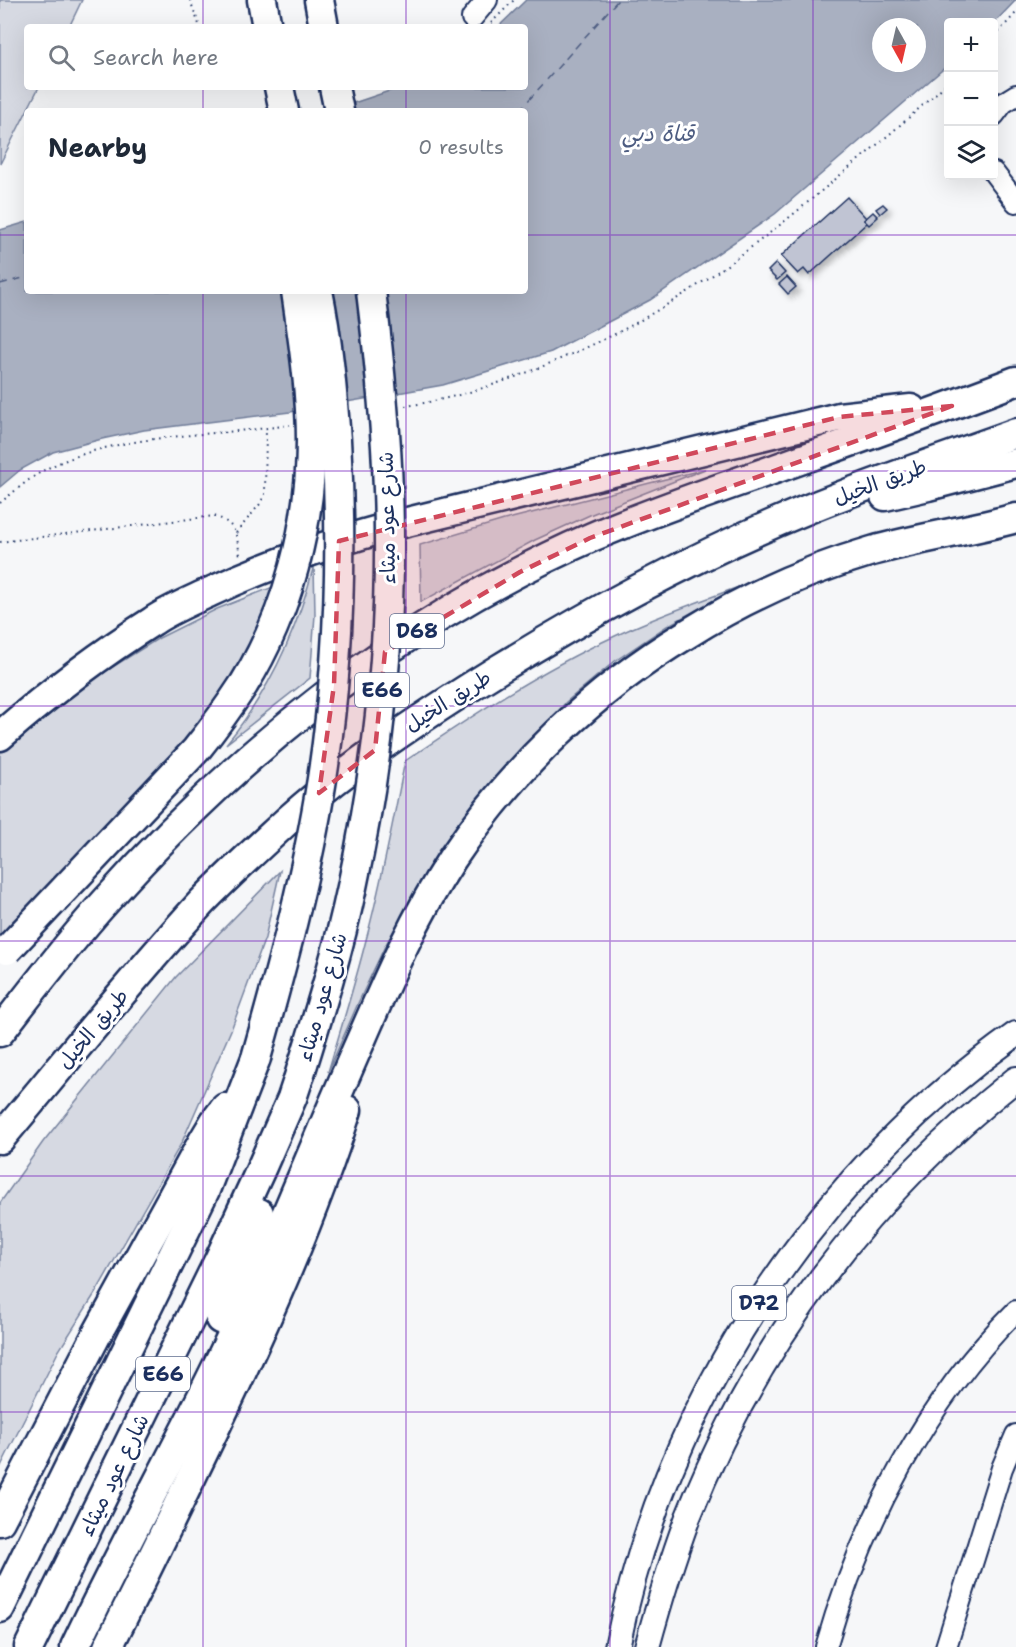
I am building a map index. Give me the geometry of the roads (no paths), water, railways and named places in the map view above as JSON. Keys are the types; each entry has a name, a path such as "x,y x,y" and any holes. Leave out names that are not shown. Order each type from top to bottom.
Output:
{"highway":[{"path":"245,0 248,24"},
{"path":"262,0 266,24"},
{"path":"319,0 323,24"},
{"path":"260,90 262,108"},
{"path":"280,90 283,108"},
{"path":"335,90 338,108"},
{"path":"3,954 196,750 234,699 265,645 294,566 309,483 311,441 309,399 296,294"},
{"name":"E66","path":"0,1608 204,1190 252,1071 282,966 304,874 322,780 334,685 339,589 339,493 333,398 318,294"},
{"name":"شارع عود ميثاء","path":"29,1647 215,1269 295,1089 329,984 352,887 370,789 382,690 388,591 388,491 382,391 370,294"},
{"name":"D68","path":"0,1032 104,903 169,833 267,741 326,694 388,650 453,609 520,572 590,538 661,509 952,406 1016,381"},
{"path":"0,736 35,705 77,673 154,620 244,576 306,552 392,526 838,417 952,406"},
{"name":"طريق الخيل","path":"0,1139 155,955 204,901 290,818 359,761 433,710 579,621 692,561 806,510 1016,433"},
{"path":"806,510 908,491 1016,463"},
{"path":"75,1647 218,1365 403,946 438,883 473,830 519,773 570,722 619,681 656,654 718,615 783,583 845,560 902,543 1016,518"},
{"path":"0,717 105,640 127,628 154,620"},
{"path":"108,1647 160,1545 280,1289 335,1149 369,1043 374,1009"},
{"path":"0,1521 97,1334 202,1142 252,1071"},
{"path":"128,1539 138,1502 199,1371 231,1292 260,1209 295,1089"}],"main road":[{"name":"D72","path":"617,1647 644,1545 678,1453 719,1370 764,1295 816,1225 873,1158 970,1068 1016,1034"},
{"name":"D72","path":"647,1647 672,1561 707,1474 749,1389 797,1311 850,1240 909,1173 968,1118 1016,1079"}],"street":[{"path":"480,22 487,0"},
{"path":"998,109 1016,95"},
{"path":"998,179 1016,202"},
{"path":"826,1647 854,1566 883,1500 904,1461 926,1423 951,1387 978,1352 1016,1311"},
{"path":"946,1647 1002,1468 1016,1435"}],"water":[{"name":"قناة دبي","path":"526,0 1016,0 998,19 944,18 944,68 775,214 650,300 551,352 443,385 290,412 144,430 102,439 53,452 20,470 0,487 0,230 24,223 24,294 528,294 528,108 339,108 392,90 528,90 528,24 501,24"}]}
